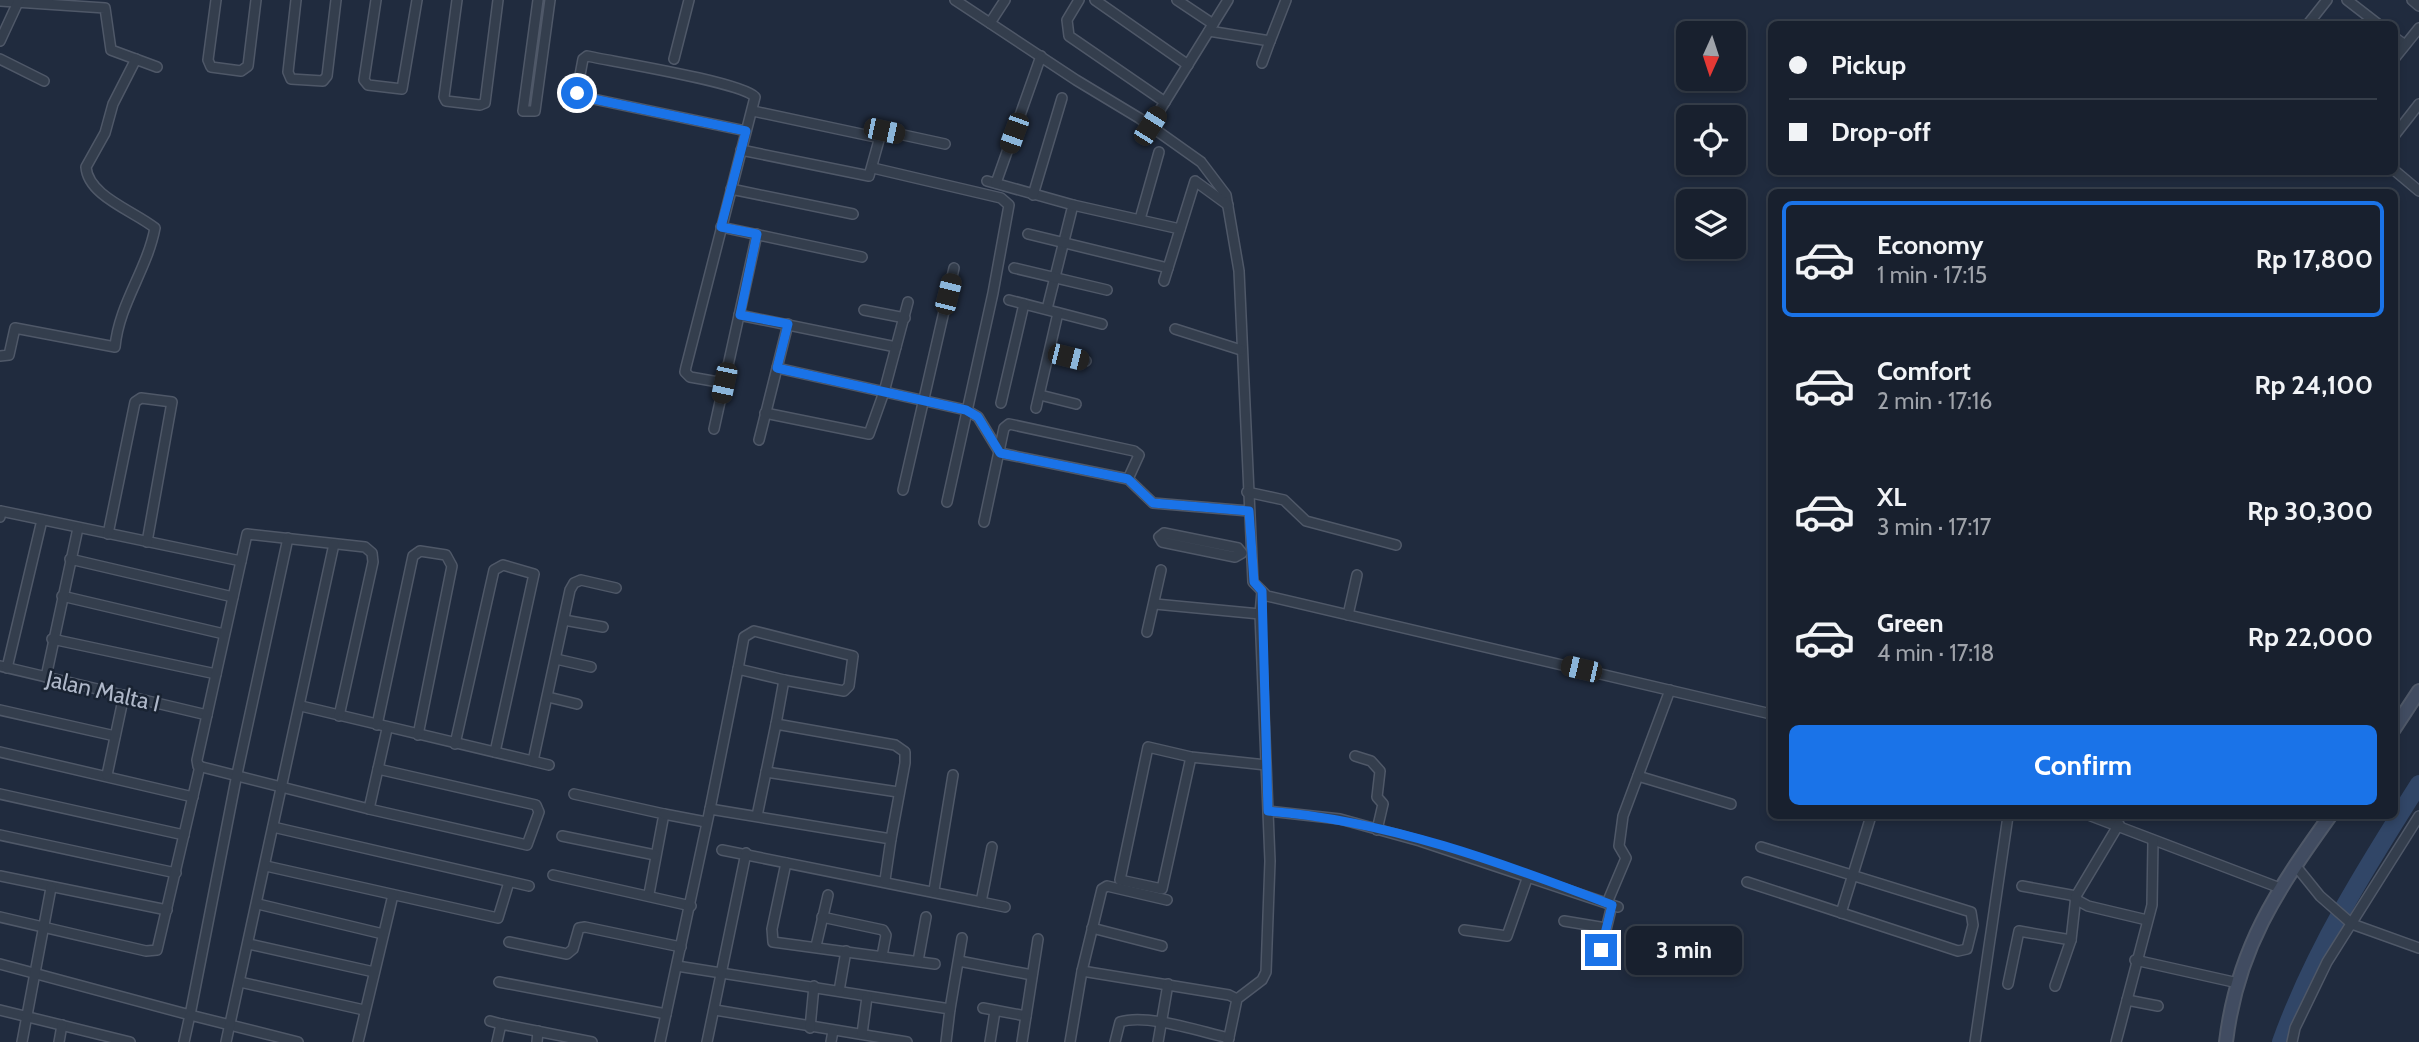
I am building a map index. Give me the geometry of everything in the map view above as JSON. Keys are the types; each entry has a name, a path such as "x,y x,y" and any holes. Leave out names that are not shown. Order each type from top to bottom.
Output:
{"main road":[{"path":"2398,723 2419,691"},
{"path":"2226,1042 2238,982 2259,922 2328,819"}],"street":[{"path":"216,0 208,60 211,67 242,71 248,66 257,0"},
{"path":"296,0 288,72 291,79 323,81 327,76 336,0"},
{"path":"376,0 364,80 368,85 402,89 417,0"},
{"path":"457,0 444,97 446,102 480,106 485,103 498,0"},
{"path":"538,0 523,111 535,111 550,0"},
{"path":"674,59 689,0"},
{"path":"955,0 1201,162 1226,195 1239,271 1249,511 1247,554 1254,582 1262,591 1284,602 1768,713"},
{"path":"990,23 1005,0"},
{"path":"1079,0 1067,20 1069,36 1165,102"},
{"path":"1095,0 1188,65"},
{"path":"1177,0 1211,28 1270,41"},
{"path":"1150,126 1228,0"},
{"path":"1262,63 1286,0"},
{"path":"2312,21 2327,0"},
{"path":"2347,0 2374,21"},
{"path":"2412,0 2419,6"},
{"path":"0,1 106,4 111,50 157,67"},
{"path":"0,41 19,2"},
{"path":"2398,54 2419,28"},
{"path":"2398,40 2405,46"},
{"path":"724,383 690,377 685,372 755,97 744,90 587,56 583,59 577,90 579,96 746,131"},
{"path":"1041,56 991,182 1073,205 1180,229"},
{"path":"0,59 44,81"},
{"path":"0,356 9,355 15,328 115,347 136,279 151,253 155,228 119,203 105,198 90,181 86,167 105,133 113,104 136,59"},
{"path":"1033,195 1062,98"},
{"path":"2398,131 2419,104"},
{"path":"753,111 880,138"},
{"path":"741,150 869,176 884,131 945,144"},
{"path":"1140,219 1159,152"},
{"path":"873,168 1007,201 993,293 947,502"},
{"path":"2398,173 2418,187"},
{"path":"1164,281 1195,181 1228,205"},
{"path":"731,189 853,214"},
{"path":"1047,309 1073,205"},
{"path":"721,227 862,257"},
{"path":"714,429 757,234"},
{"path":"1028,234 1168,268"},
{"path":"903,490 954,268"},
{"path":"1014,268 1054,280 1107,290"},
{"path":"1009,300 1102,324"},
{"path":"765,413 865,436 873,430 908,302"},
{"path":"1001,403 1024,304"},
{"path":"864,310 905,318"},
{"path":"1036,408 1058,313"},
{"path":"740,315 896,347"},
{"path":"758,440 788,324"},
{"path":"1175,328 1241,350"},
{"path":"1050,353 1086,361"},
{"path":"777,368 966,410 978,417 1000,453 1128,479 1153,503 1249,511"},
{"path":"1040,395 1076,404"},
{"path":"108,534 135,402 141,398 172,402 147,542"},
{"path":"985,522 1004,428 1017,424 1134,451 1139,456 1128,479"},
{"path":"1247,492 1284,500 1306,521 1396,545"},
{"path":"0,513 241,561"},
{"path":"3,667 42,520"},
{"path":"46,677 52,639 78,528"},
{"path":"1164,533 1238,548 1247,554 1235,557 1162,542 1159,537 1164,533"},
{"path":"0,917 153,951 159,947 200,766 197,760 247,534 365,547 372,553 373,562 340,716"},
{"path":"184,1042 237,774 288,538"},
{"path":"226,1042 334,544"},
{"path":"377,725 414,556 420,551 446,555 452,566 418,735"},
{"path":"70,559 233,597"},
{"path":"455,744 494,570 503,565 532,572 534,576 495,752"},
{"path":"1147,632 1161,570"},
{"path":"1348,615 1357,575"},
{"path":"533,761 574,583 581,580 615,588"},
{"path":"1115,1042 1120,1022 1161,1023 1228,1040 1237,999 1262,980 1266,972 1269,926 1268,811 1260,614 1262,591"},
{"path":"62,596 225,634"},
{"path":"1155,604 1260,614"},
{"path":"564,620 603,627"},
{"path":"660,1042 691,905 744,637 754,631 853,656 849,686 844,691 738,669"},
{"path":"52,639 216,674"},
{"path":"555,659 591,667"},
{"name":"Jalan Malta I","path":"3,667 207,715"},
{"path":"757,816 784,680"},
{"path":"1601,950 1626,858 1619,846 1619,836 1670,690"},
{"path":"107,775 124,695"},
{"path":"548,697 577,704"},
{"path":"301,706 387,729 549,765"},
{"path":"0,710 115,736"},
{"path":"776,724 895,745 905,752 885,880"},
{"path":"369,809 387,729"},
{"path":"1191,757 1162,889 1120,880 1148,747 1191,757 1266,765"},
{"path":"0,752 193,797"},
{"path":"1356,756 1371,761 1380,771 1377,797 1383,804 1377,830"},
{"path":"200,766 369,809 527,845 539,812 536,805 378,769"},
{"path":"766,772 898,792"},
{"path":"934,890 953,775"},
{"path":"1639,776 1731,804"},
{"path":"0,794 184,835"},
{"path":"574,794 706,821"},
{"path":"710,809 891,839"},
{"path":"1268,811 1340,819 1528,876 1612,905"},
{"path":"649,894 664,814"},
{"path":"2292,1042 2295,1028 2349,921 2419,816"},
{"path":"1841,913 1870,819"},
{"path":"1975,1042 2008,819"},
{"path":"2102,819 2280,888"},
{"path":"2055,986 2071,940 2076,897 2119,824"},
{"path":"273,828 529,886"},
{"path":"0,835 176,873"},
{"path":"562,836 655,855"},
{"path":"2116,1042 2135,960 2152,905 2153,841"},
{"path":"981,902 992,847"},
{"path":"1747,882 1958,951 1967,949 1973,925 1971,912 1761,847"},
{"path":"723,849 934,890 1004,907"},
{"path":"707,1042 746,853"},
{"path":"786,863 771,938 778,943 934,964"},
{"path":"2295,865 2320,896 2349,921 2419,948"},
{"path":"266,866 498,918 509,883"},
{"path":"553,875 691,905"},
{"path":"0,876 167,910"},
{"path":"1464,930 1507,936 1528,876"},
{"path":"2022,886 2076,897 2088,906 2147,920"},
{"path":"1070,1042 1098,894 1107,887 1167,900"},
{"path":"22,1042 51,888"},
{"path":"358,1042 393,895"},
{"path":"816,946 828,895"},
{"path":"258,904 383,934"},
{"path":"918,961 926,917"},
{"path":"822,918 883,930 886,935 882,956"},
{"path":"1564,921 1606,928"},
{"path":"509,942 567,954 573,949 579,928 584,927 681,947"},
{"path":"1092,928 1162,946"},
{"path":"2008,984 2019,931 2071,940"},
{"path":"946,1042 962,937"},
{"path":"1024,1042 1038,939"},
{"path":"249,944 373,972"},
{"path":"839,991 846,951"},
{"path":"2135,960 2238,982"},
{"path":"959,961 1032,975"},
{"path":"0,964 230,1025 267,1038 298,1042"},
{"path":"677,967 950,1009"},
{"path":"1082,971 1168,984 1237,999"},
{"path":"240,982 364,1010"},
{"path":"499,982 666,1014"},
{"path":"1158,1042 1168,984"},
{"path":"810,1028 814,986"},
{"path":"862,1034 867,997"},
{"path":"2127,1000 2158,1006"},
{"path":"983,1008 1026,1016"},
{"path":"0,1010 103,1039 130,1042"},
{"path":"715,1010 810,1028 908,1042"},
{"path":"990,1042 995,1011"},
{"path":"490,1021 592,1042"},
{"path":"496,1042 501,1024"},
{"path":"59,1042 62,1026"},
{"path":"537,1042 538,1031"},
{"path":"831,1042 833,1031"}],"waterway":[{"path":"2398,818 2419,784"},
{"path":"2281,1042 2325,942 2397,819"}],"route":[{"path":"577,93 579,96 622,106 746,131 721,227 757,234 740,315 788,324 777,368 966,410 978,417 1000,453 1128,479 1153,503 1249,511 1254,582 1262,591 1260,614 1268,811 1340,819 1478,858 1612,905 1601,950"}]}
